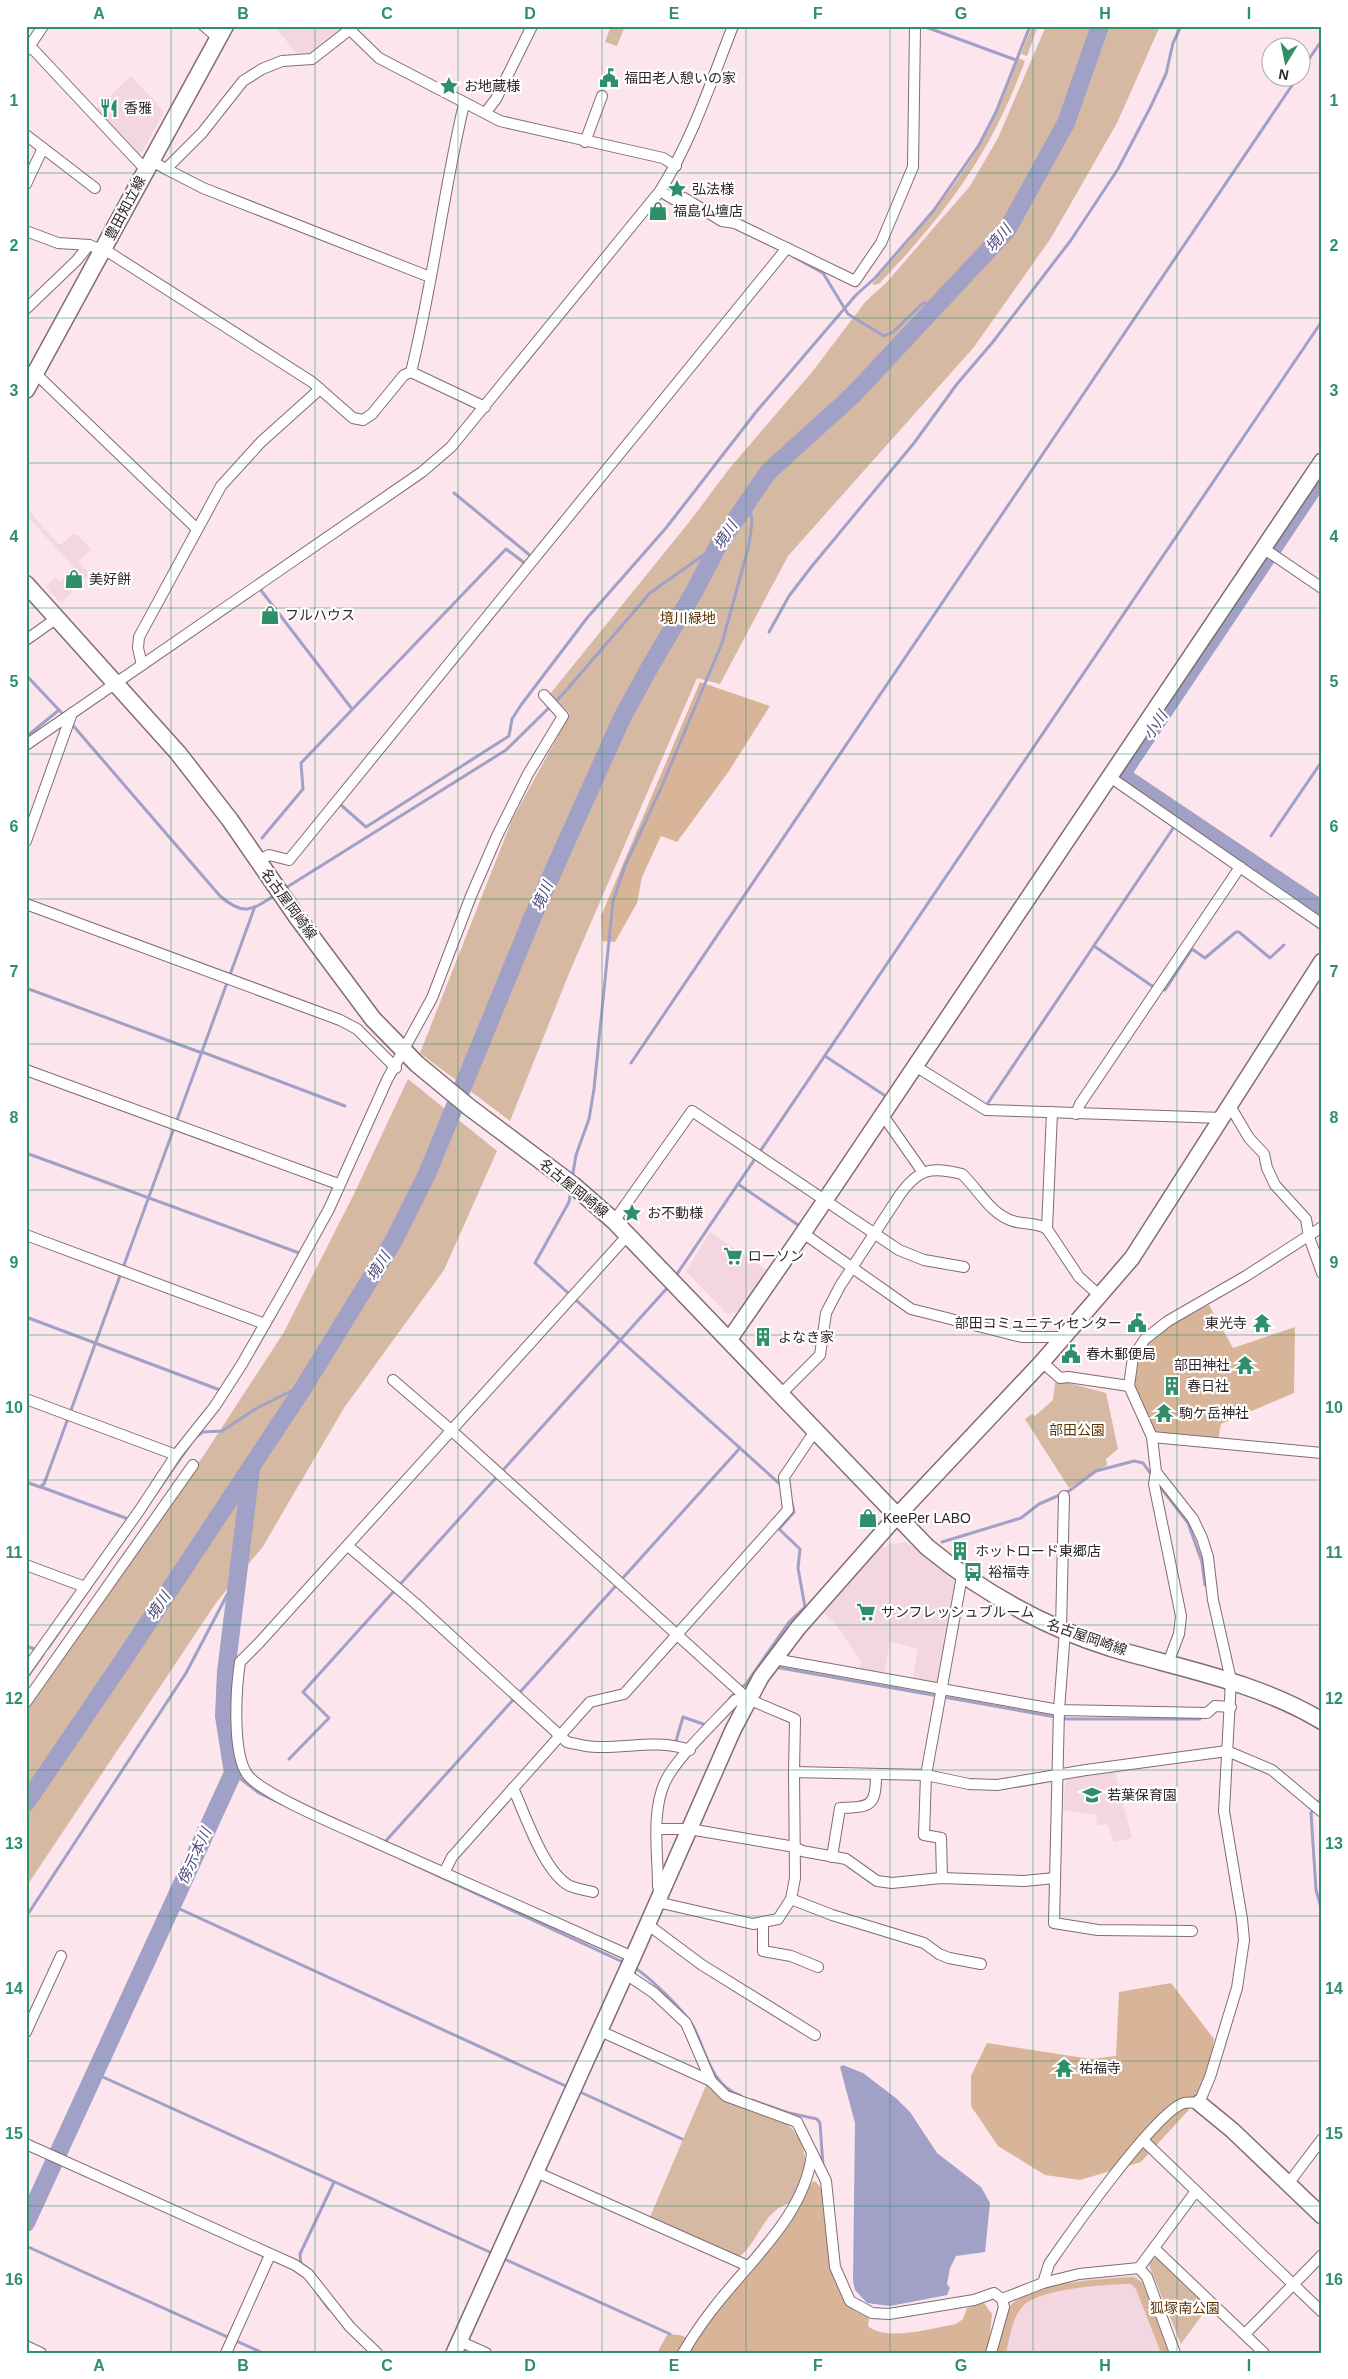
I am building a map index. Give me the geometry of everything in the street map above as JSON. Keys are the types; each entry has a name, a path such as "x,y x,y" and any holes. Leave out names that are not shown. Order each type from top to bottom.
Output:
{"main road":[{"name":"豊田知立線","path":"26,390 96,248 148,165 221,32"},
{"name":"名古屋岡崎線","path":"26,584 178,753 230,820 373,1019 417,1064 573,1185 614,1220 896,1517 927,1547 962,1576 1024,1614 1063,1631 1111,1648 1231,1680 1282,1700 1322,1721"}],"street":[{"path":"43,26 28,48 148,165 166,169 194,185 430,278"},
{"path":"204,26 221,32"},
{"path":"486,112 496,99 532,26"},
{"path":"26,745 422,472 451,448 660,191 676,166 733,26"},
{"path":"660,191 675,200 684,198 722,221 735,223 855,281 881,243 913,167 915,26"},
{"path":"166,169 202,133 243,81 262,69 282,61 312,59 349,28 379,58 464,104 486,112 500,121 663,158 676,166"},
{"path":"586,142 602,96"},
{"path":"26,231 58,243 96,248 320,389 353,418 363,420 372,414 404,376 411,372 426,311 430,278 464,104"},
{"path":"26,135 94,188"},
{"path":"26,184 43,148"},
{"path":"26,309 77,260 96,248"},
{"path":"258,861 269,856 288,860 787,248"},
{"path":"411,372 484,407"},
{"path":"35,373 197,529"},
{"path":"142,665 138,648 139,637 221,486 268,435 320,389"},
{"path":"728,1340 825,1201 1322,461"},
{"path":"1262,548 1322,588"},
{"path":"26,640 57,618"},
{"path":"26,1670 30,1656 85,1587 176,1455 215,1406 265,1324 328,1209 387,1080 396,1068 432,998 471,896 497,836 528,774 563,716 545,696"},
{"path":"26,841 72,712"},
{"path":"1110,777 1322,924"},
{"path":"1076,1114 1080,1104 1240,867"},
{"path":"26,904 340,1020 357,1029 396,1068"},
{"path":"486,2353 456,2347 626,1974 747,1700 774,1659 798,1628 896,1517 1042,1362 1132,1258 1322,961"},
{"path":"915,1066 986,1110 1076,1114 1226,1112"},
{"path":"26,1070 338,1184"},
{"path":"614,1220 692,1111 874,1235 913,1256 964,1267"},
{"path":"1047,1229 1052,1112"},
{"path":"1226,1112 1264,1154 1267,1168 1275,1185 1306,1219 1309,1237 1322,1273"},
{"path":"882,1114 922,1172"},
{"path":"781,1394 820,1356 826,1313 853,1267 909,1182 922,1172 934,1169 962,1174 995,1211 1013,1221 1040,1224 1047,1229 1079,1277 1100,1296"},
{"path":"1168,1663 1179,1634 1181,1616 1154,1484 1156,1472 1152,1437 1129,1386 1133,1357 1145,1339 1168,1320 1309,1237 1322,1227"},
{"path":"803,1233 853,1267 881,1290 911,1309 1022,1337 1064,1337"},
{"path":"26,1235 265,1324"},
{"path":"628,1235 260,1644 240,1662 236,1694 237,1728 243,1767 248,1776 268,1791 326,1820 633,1957"},
{"path":"1042,1362 1060,1378 1068,1377 1129,1386"},
{"path":"392,1380 451,1430 747,1700 795,1719 795,1878 791,1899 778,1919 753,1924 718,1917 659,1897"},
{"path":"26,1398 176,1455"},
{"path":"444,1873 452,1857 590,1702 624,1694 788,1510 784,1477 815,1431"},
{"path":"1152,1437 1322,1454"},
{"path":"26,1702 193,1465"},
{"path":"1156,1472 1194,1519 1202,1538 1208,1557 1213,1600 1231,1680 1224,1811 1244,1940 1237,1988 1210,2077 1199,2103"},
{"path":"1064,1496 1063,1631 1059,1710 1054,1923 1098,1930 1192,1931"},
{"path":"348,1546 415,1603 567,1742 598,1747 673,1744 690,1750"},
{"path":"26,1565 85,1587"},
{"path":"942,1878 941,1838 924,1835 926,1775 962,1576"},
{"path":"774,1659 1059,1710 1207,1713 1214,1706 1231,1707"},
{"path":"659,1897 658,1814 664,1783 690,1750 735,1700 747,1700"},
{"path":"794,1772 926,1775 970,1784 997,1785 1227,1750 1272,1770 1322,1812"},
{"path":"832,1857 840,1808 865,1807 869,1804 876,1793 876,1775"},
{"path":"513,1788 545,1858 559,1878 570,1886 593,1892"},
{"path":"658,1829 689,1829 846,1859 877,1881 892,1883 942,1878 1024,1881 1055,1878"},
{"path":"791,1899 840,1917 924,1943 949,1958 981,1964"},
{"path":"763,1922 763,1951 791,1956 818,1966"},
{"path":"647,1924 702,1965 815,2035"},
{"path":"26,2032 61,1956"},
{"path":"626,1974 654,1993 686,2023 711,2081"},
{"path":"600,2031 711,2081 726,2096 796,2122 826,2181 834,2267 850,2301 872,2312 889,2314 974,2300 994,2293 1002,2299 1004,2307 992,2353"},
{"path":"1043,2283 1049,2264 1143,2140 1168,2113 1184,2103 1199,2103 1232,2130 1322,2216"},
{"path":"1143,2140 1322,2312"},
{"path":"1288,2184 1322,2140"},
{"path":"26,2144 295,2265 308,2274 350,2327 377,2353"},
{"path":"683,2353 716,2305 789,2212 810,2169 812,2153"},
{"path":"536,2172 748,2266"},
{"path":"1002,2299 1043,2283 1079,2274 1139,2268 1155,2249 1196,2191"},
{"path":"1155,2249 1264,2353"},
{"path":"226,2353 270,2255"},
{"path":"1245,2334 1322,2255"},
{"path":"1139,2268 1147,2276 1175,2353"},
{"path":"26,2346 41,2353"}],"shaded area":[{"path":"275,26 342,26 345,30 311,56 299,57"},
{"path":"131,76 164,112 139,157 95,110"},
{"path":"26,507 58,544 62,544 72,535 76,534 91,549 78,562 88,571 86,573 88,575 61,603 46,587 55,577 61,582 73,566 26,515"},
{"path":"700,682 770,706 729,771 677,842 661,836 642,877 637,903 615,942 602,941 601,916"},
{"path":"710,1232 768,1271 741,1311 727,1314 686,1271"},
{"path":"1209,1305 1233,1348 1295,1327 1294,1393 1221,1424 1218,1440 1155,1433 1134,1387 1133,1372 1137,1358 1145,1346 1169,1326"},
{"path":"906,1542 959,1584 940,1687 912,1682 918,1649 890,1642 884,1676 859,1671 861,1661 835,1624 823,1612 882,1546 885,1548 890,1544"},
{"name":"若葉保育園","path":"1115,1773 1132,1838 1114,1842 1107,1824 1097,1825 1096,1815 1063,1810 1066,1778"},
{"path":"1171,1983 1214,2039 1211,2064 1196,2102 1141,2162 1080,2180 1045,2175 998,2146 971,2106 971,2076 987,2043 1091,2059 1116,2056 1119,1992"},
{"path":"814,2181 821,2189 826,2203 832,2258 840,2293 851,2308 869,2318 868,2326 876,2331 897,2333 956,2324 963,2319 967,2308 984,2303 992,2314 988,2353 657,2353 667,2335 680,2335 694,2339 801,2193"},
{"path":"1136,2275 1143,2281 1171,2353 995,2353 1007,2304 1025,2295 1071,2280"},
{"path":"1133,2277 1142,2282 1169,2353 1161,2353 1136,2289 1131,2284 1124,2284 1070,2289 1031,2300 1023,2306 1016,2316 1006,2353 996,2353 1008,2309 1017,2300 1031,2293 1066,2284"}],"green space":[{"path":"611,26 625,26 617,46 605,42"},
{"path":"1032,26 1038,26 1027,56 1021,54"},
{"name":"境川緑地","path":"1046,26 1160,26 1117,123 1051,238 974,347 788,556 720,684 697,678 570,971 510,1121 420,1053 512,820 570,714 550,694 690,521 729,469 812,372 866,301 887,282 970,186 998,138"},
{"path":"1018,58 1025,61 1012,94 982,153 965,180 904,257 880,283 872,284 936,208 966,168 995,117"},
{"path":"408,1079 497,1151 444,1270 344,1408 262,1548 218,1600 26,1887 26,1698 204,1455 284,1332 354,1194"},
{"name":"部田公園","path":"1065,1382 1106,1393 1118,1449 1106,1459 1107,1465 1069,1488 1025,1419 1032,1414 1035,1416 1053,1400 1055,1383"},
{"path":"707,2083 719,2094 777,2118 789,2126 799,2138 807,2163 804,2177 791,2203 774,2211 746,2251 739,2257 650,2217"},
{"name":"狐塚南公園","path":"1152,2257 1159,2259 1208,2307 1181,2344 1149,2265"}],"water":[{"path":"843,2065 863,2073 897,2099 910,2112 937,2153 981,2187 990,2203 985,2252 956,2256 950,2268 947,2284 950,2288 947,2295 890,2306 867,2303 855,2290 853,2281 855,2123 840,2067"}],"waterway":[{"path":"923,26 1016,60"},
{"path":"341,805 366,827 509,736 512,719 521,705 587,618 666,528 756,412 856,295 875,278 934,210 979,145 996,112 1030,26"},
{"name":"境川","path":"26,1803 302,1390 393,1242 427,1174 533,916 622,718 694,592 719,544 768,472 853,395 1007,230 1066,123 1100,26"},
{"path":"769,632 789,596 812,566 914,443 957,384 992,343 1071,240 1118,169 1150,108 1166,74 1173,43 1181,26"},
{"path":"1310,57 1322,40"},
{"path":"631,1063 1290,88"},
{"path":"794,257 823,273 848,314 884,336 893,332 923,303 937,305"},
{"path":"675,1277 1322,321"},
{"name":"小川","path":"1322,475 1121,775 1322,910"},
{"path":"454,493 532,557"},
{"path":"572,1179 576,1155 589,1119 594,1089 613,901 625,866 661,788 722,643 749,545 752,522 749,500"},
{"path":"284,889 506,750 563,694 650,593 719,544"},
{"path":"262,838 303,789 301,763 506,549 526,564"},
{"path":"260,589 352,709"},
{"path":"26,675 59,710"},
{"path":"26,737 59,710 64,715"},
{"path":"70,722 220,896 235,907 247,909 260,905 275,895"},
{"path":"1271,836 1322,761"},
{"path":"988,1103 1182,815"},
{"path":"26,1482 40,1487 44,1484 254,909"},
{"path":"1161,989 1165,990 1192,949 1205,958 1236,932 1239,932 1270,958 1284,945"},
{"path":"1094,946 1155,988"},
{"path":"26,988 202,1053"},
{"path":"202,1052 345,1106"},
{"path":"825,1056 887,1097"},
{"path":"26,1153 302,1254"},
{"path":"738,1184 798,1225"},
{"path":"571,1190 569,1202 535,1263 783,1487"},
{"path":"289,1759 329,1718 303,1692 669,1286"},
{"path":"26,1317 220,1390"},
{"path":"196,1437 203,1432 222,1431 257,1408 305,1384"},
{"path":"48,1648 192,1442"},
{"path":"384,1843 740,1448"},
{"path":"942,1542 1021,1518 1039,1504 1069,1491 1096,1471 1134,1461 1143,1463 1153,1477"},
{"name":"傍示本川","path":"26,2223 233,1773 224,1716 226,1672 251,1469"},
{"path":"1158,1484 1188,1523 1202,1562 1205,1585"},
{"path":"41,1487 131,1520"},
{"path":"730,1698 746,1684 789,1622 805,1607 798,1568 800,1549 779,1529 794,1512 792,1503"},
{"path":"26,1917 186,1673 227,1595 231,1592 235,1593"},
{"path":"26,1646 37,1650"},
{"path":"26,1679 43,1655"},
{"path":"775,1667 1067,1719 1200,1719"},
{"path":"676,1741 683,1717 706,1725 708,1723"},
{"path":"233,1773 259,1793 282,1804"},
{"path":"1322,1797 1311,1813 1316,1890 1322,1911"},
{"path":"404,1860 625,1963"},
{"path":"171,1905 570,2088"},
{"path":"633,1967 656,1985 689,2020 716,2076 722,2084 741,2096"},
{"path":"94,2073 494,2254"},
{"path":"578,2091 682,2139"},
{"path":"752,2100 789,2113 817,2119 820,2123 823,2166"},
{"path":"301,2266 300,2254 334,2182"},
{"path":"26,2246 263,2353"},
{"path":"502,2258 670,2334"},
{"path":"318,2294 329,2309"}],"place":[{"name":"福田老人憩いの家","path":"609,78"},
{"name":"お地蔵様","path":"449,86"},
{"name":"香雅","path":"109,108"},
{"name":"弘法様","path":"677,189"},
{"name":"福島仏壇店","path":"658,211"},
{"name":"美好餅","path":"74,579"},
{"name":"フルハウス","path":"270,615"},
{"name":"お不動様","path":"632,1213"},
{"name":"ローソン","path":"733,1256"},
{"name":"部田コミュニティセンター","path":"1137,1323"},
{"name":"東光寺","path":"1262,1323"},
{"name":"よなき家","path":"763,1337"},
{"name":"春木郵便局","path":"1071,1354"},
{"name":"部田神社","path":"1245,1365"},
{"name":"春日社","path":"1172,1386"},
{"name":"駒ケ岳神社","path":"1164,1413"},
{"name":"KeePer LABO","path":"868,1518"},
{"name":"ホットロード東郷店","path":"960,1551"},
{"name":"裕福寺","path":"973,1572"},
{"name":"サンフレッシュブルーム","path":"866,1612"},
{"name":"若葉保育園","path":"1092,1795"},
{"name":"祐福寺","path":"1064,2068"}]}
